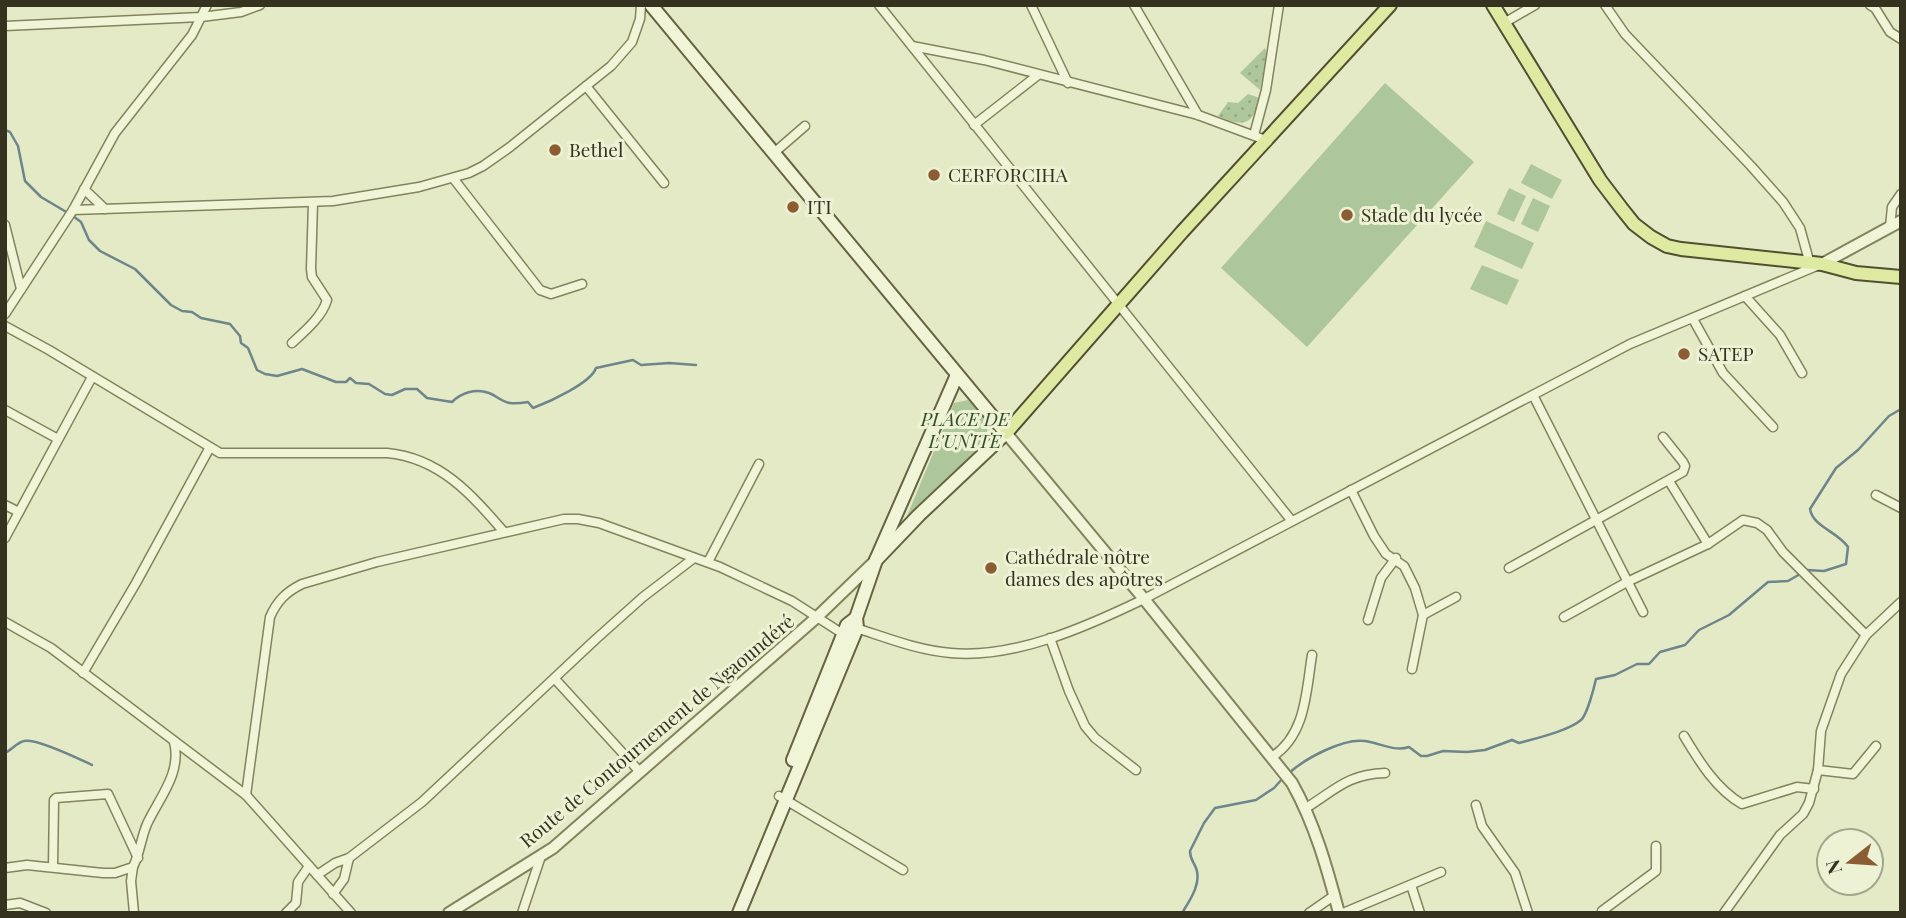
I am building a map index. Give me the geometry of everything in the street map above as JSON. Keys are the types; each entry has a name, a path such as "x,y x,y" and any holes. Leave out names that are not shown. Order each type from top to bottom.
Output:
{"main road":[{"path":"651,5 1006,433"},
{"path":"661,5 664,21"},
{"path":"877,560 919,515 1006,433 1118,304 1390,5"},
{"path":"1493,5 1600,180 1634,224 1651,237 1667,246 1681,249 1816,264 1856,273 1901,277"},
{"path":"739,913 877,560 957,375"},
{"path":"731,913 782,799"}],"street":[{"path":"5,314 71,213 115,133 192,34 207,5"},
{"path":"5,26 201,17 241,12 260,5"},
{"path":"71,213 105,209 313,203 419,187 453,178 483,166 611,66 632,42 642,5"},
{"path":"879,5 1291,520"},
{"path":"1031,5 1068,83"},
{"path":"1134,5 1198,115"},
{"path":"1254,135 1266,90 1279,5"},
{"path":"1504,23 1535,5"},
{"path":"1605,5 1625,34 1783,202 1800,228 1816,264"},
{"path":"1870,5 1875,8 1886,28 1901,39"},
{"path":"912,46 984,60 1198,115 1268,141"},
{"path":"974,125 1038,75"},
{"path":"586,86 663,183"},
{"path":"775,152 805,126"},
{"path":"453,178 540,290 551,294 582,284"},
{"path":"84,189 105,209"},
{"path":"1890,227 1892,207 1901,194"},
{"path":"292,343 307,329 327,300 311,269 313,203"},
{"path":"246,795 270,617 283,596 302,584 377,562 504,532 564,519 578,519 599,523 708,562 792,601 816,618 851,626 898,643 952,653 1017,648 1088,626 1144,599 1630,344 1816,264 1901,221"},
{"path":"5,225 21,289"},
{"path":"1745,296 1780,335 1801,373"},
{"path":"1693,318 1723,373 1773,427"},
{"path":"5,326 209,449 233,454 387,453 414,457 441,470 460,484 504,532"},
{"path":"5,538 92,377"},
{"path":"1533,395 1643,612"},
{"path":"5,410 58,439"},
{"path":"1006,433 1292,783 1306,808 1341,913 1441,872"},
{"path":"1509,568 1683,472 1685,466 1663,437"},
{"path":"83,673 143,571 209,449"},
{"path":"708,562 759,464"},
{"path":"1669,481 1708,544"},
{"path":"1351,490 1374,536 1386,554 1404,566 1415,588 1423,615 1412,668"},
{"path":"1876,495 1901,508"},
{"path":"5,505 19,512"},
{"path":"1564,617 1627,582 1708,544 1743,520 1757,523 1767,530 1783,552 1867,635"},
{"path":"317,876 335,863 349,858 422,802 643,597 695,558"},
{"path":"1368,620 1381,578 1395,558"},
{"name":"Route de Contournement de Ngaoundéré","path":"449,913 553,848 816,618 877,560"},
{"path":"1423,615 1456,597"},
{"path":"1724,913 1780,835 1804,814 1814,789 1821,731 1842,674 1867,635 1901,602"},
{"path":"5,622 51,648 246,795 351,913"},
{"path":"1051,638 1069,691 1085,726 1095,738 1136,770"},
{"path":"1272,757 1292,740 1301,723 1312,655"},
{"path":"555,679 640,772"},
{"path":"1684,736 1704,768 1728,794 1742,804 1797,786 1814,789"},
{"path":"134,913 131,881 133,867 147,824 163,799 175,763 174,742"},
{"path":"1818,769 1853,774 1876,746"},
{"path":"1306,808 1352,778 1385,773"},
{"path":"53,867 55,798 108,794 138,858"},
{"path":"782,799 903,870"},
{"path":"1476,805 1482,825 1515,873 1528,913"},
{"path":"1600,912 1656,871 1656,846"},
{"path":"522,913 541,856"},
{"path":"333,894 344,879 349,858"},
{"path":"5,868 27,865 115,873 131,881"},
{"path":"286,913 296,904 298,882 309,866"},
{"path":"115,873 133,867"},
{"path":"1411,886 1420,913"},
{"path":"1309,913 1335,895"},
{"path":"5,905 20,903 46,913"}],"green space":[{"path":"1265,48 1267,54 1260,90 1240,73"},
{"name":"Stade du lycée","path":"1385,83 1474,162 1307,347 1221,268"},
{"path":"1248,94 1260,98 1254,114 1246,122 1235,122 1218,116 1228,102 1238,103"},
{"path":"1531,164 1562,180 1552,199 1521,183"},
{"path":"1509,188 1526,196 1514,222 1497,214"},
{"path":"1533,198 1550,206 1538,232 1521,224"},
{"path":"1486,221 1534,243 1522,269 1474,247"},
{"path":"1482,265 1519,280 1507,305 1470,289"},
{"name":"PLACE DE L'UNITE","path":"968,400 989,423 984,443 907,516 954,403"}],"waterway":[{"path":"5,130 10,132 18,146 25,181 41,197 68,213"},
{"path":"73,216 81,222 89,240 100,251 135,269 171,305 201,318 230,324 240,336 241,343 248,348 257,370 265,374 277,376 302,369 336,382 346,382 350,378 356,383 369,384 385,394 417,389 427,398 452,402 469,392 479,391 507,402 528,402 533,408 578,386 593,374 596,368 633,360 641,365 696,365"},
{"path":"1289,773 1325,750 1356,741 1392,748 1409,747 1421,756 1427,756 1443,751 1485,750 1512,740 1519,743 1560,731 1581,720 1596,679 1615,675 1637,664 1649,664 1660,652 1685,645 1699,630 1729,615 1768,582 1788,581 1807,570 1824,571 1846,564 1848,547 1820,525 1810,509 1836,468 1858,450 1889,416 1901,409"},
{"path":"5,753 22,742 30,741 92,765"},
{"path":"1182,913 1197,880 1190,851 1215,808 1256,800 1274,788 1284,777"}],"place":[{"name":"Bethel","path":"555,150"},
{"name":"CERFORCIHA","path":"934,175"},
{"name":"ITI","path":"793,207"},
{"name":"Stade du lycée","path":"1347,215"},
{"name":"SATEP","path":"1684,354"},
{"name":"Cathédrale nôtre dames des apôtres","path":"991,568"}]}
